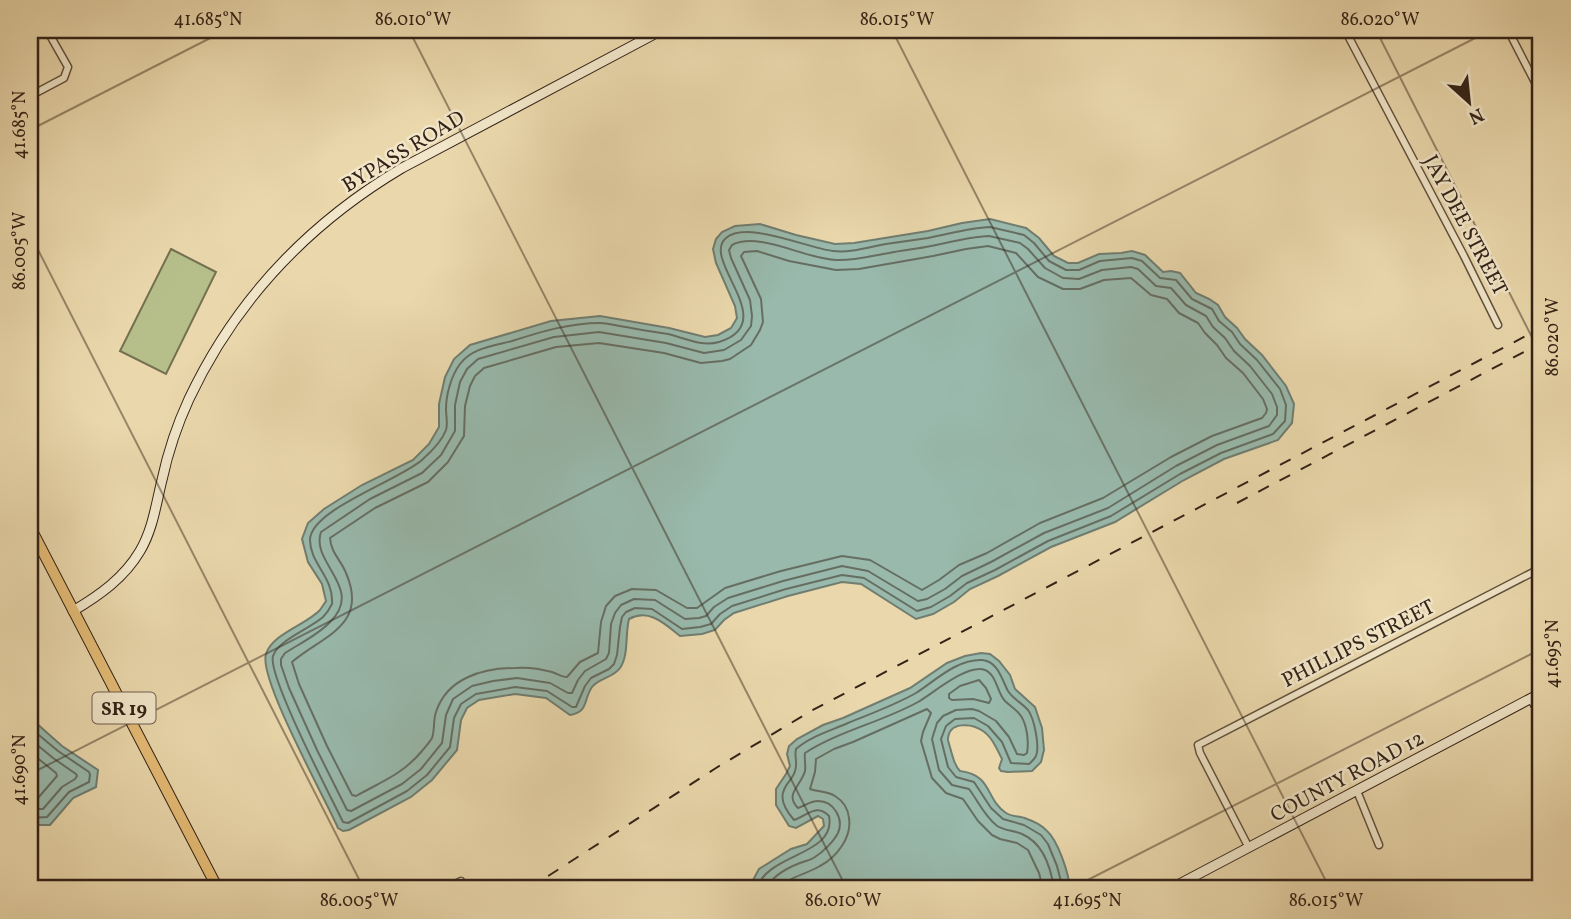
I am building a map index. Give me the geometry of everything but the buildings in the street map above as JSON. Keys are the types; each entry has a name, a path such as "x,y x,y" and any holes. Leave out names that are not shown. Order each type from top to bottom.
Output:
{"main road":[{"name":"BYPASS ROAD","path":"73,611 104,591 140,551 153,519 168,454 200,378 252,296 293,250 341,209 402,168 662,30"},
{"name":"SR 19","path":"30,527 218,889"},
{"path":"1537,696 1541,716"},
{"name":"COUNTY ROAD 12","path":"1170,889 1537,696"}],"street":[{"path":"30,96 64,78 68,67 47,30"},
{"name":"JAY DEE STREET","path":"1345,30 1498,325"},
{"path":"1508,30 1541,94"},
{"name":"PHILLIPS STREET","path":"1249,848 1199,753 1198,745 1541,568"},
{"path":"1357,791 1379,845"},
{"path":"445,889 461,881"}],"green space":[{"path":"171,249 216,272 166,374 120,351"}],"water":[{"path":"990,219 1026,228 1039,238 1054,256 1068,263 1078,263 1099,254 1132,251 1145,255 1163,272 1180,273 1196,293 1218,305 1225,317 1262,355 1286,386 1294,404 1292,423 1278,440 1224,459 1115,522 1051,547 970,589 933,614 916,619 861,584 842,582 734,613 715,630 702,634 680,636 663,622 650,616 636,616 629,619 623,663 617,671 592,687 580,711 570,715 546,698 515,694 479,700 467,708 461,720 457,750 432,780 411,797 349,830 338,828 282,712 266,667 266,654 275,641 314,615 326,601 322,584 308,562 302,539 308,523 324,509 362,485 413,460 429,444 439,427 439,404 445,377 454,359 470,345 551,321 600,316 705,337 718,335 731,328 737,318 713,249 722,232 735,226 760,224 835,244"},
{"path":"981,653 990,654 999,661 1010,675 1015,689 1035,707 1042,728 1044,750 1041,762 1032,771 1001,771 999,768 1002,759 989,736 978,728 961,725 952,729 949,734 948,741 954,762 960,771 971,773 984,782 999,807 1006,813 1025,818 1044,828 1055,841 1068,875 1070,889 750,889 759,869 791,849 807,844 824,826 823,819 818,816 796,828 789,826 776,805 776,789 790,766 787,754 789,746 823,725 910,688 947,663"},
{"path":"35,722 62,746 98,770 96,787 73,798 50,825 30,825 30,724"}],"railway":[{"path":"528,889 716,768 811,711 1541,328"},
{"path":"1237,503 1541,343"}]}
